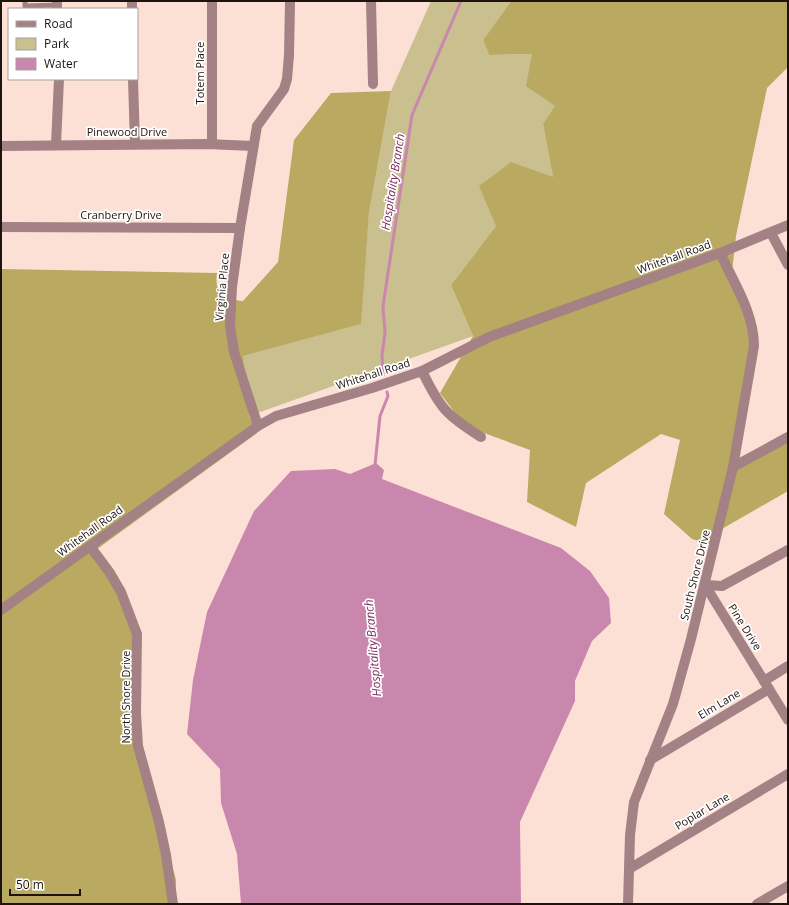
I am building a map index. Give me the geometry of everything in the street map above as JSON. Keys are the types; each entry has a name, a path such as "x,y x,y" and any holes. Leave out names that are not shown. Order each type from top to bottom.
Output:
{"street":[{"name":"Totem Place","path":"212,1 212,144"},
{"name":"Virginia Place","path":"258,426 234,352 230,326 232,287 257,126 284,89 287,79 290,1"},
{"path":"371,1 373,84"},
{"path":"56,144 59,80"},
{"path":"134,80 135,144"},
{"name":"Pinewood Drive","path":"1,146 56,144 212,144 253,146"},
{"name":"Whitehall Road","path":"1,610 258,426 276,416 372,388 422,371 489,338 720,253 788,225"},
{"name":"Cranberry Drive","path":"1,227 240,228"},
{"path":"771,233 788,265"},
{"name":"South Shore Drive","path":"628,904 632,813 650,760 673,704 705,585 733,467 754,346 754,331 747,308 720,253"},
{"path":"422,371 445,412 481,437"},
{"path":"733,467 788,436"},
{"name":"North Shore Drive","path":"90,546 119,587 137,634 136,718 138,746 159,822 173,904"},
{"path":"705,585 722,586 788,550"},
{"name":"Pine Drive","path":"705,585 788,720"},
{"name":"Elm Lane","path":"650,760 766,685 788,666"},
{"name":"Poplar Lane","path":"629,869 788,774"},
{"path":"757,904 788,886"}],"lane":[{"path":"25,1 25,6 57,5"}],"green space":[{"path":"431,1 511,1 483,40 489,55 532,54 556,106 543,124 553,177 496,226 451,285 473,336 249,416 242,356 360,324 369,213 391,91"}],"shaded area":[{"path":"511,1 788,1 788,67 767,88 736,236 732,272 754,348 734,469 788,437 788,491 720,530 716,546 692,539 664,514 680,440 661,434 586,483 576,527 527,502 530,450 465,426 440,393 473,336 451,285 496,226 479,186 511,162 553,177 543,124 555,106 526,86 532,54 489,55 483,40"},
{"path":"391,91 369,213 361,324 243,356 249,416 257,433 93,552 140,632 137,733 176,880 175,904 1,904 1,269 217,273 216,280 219,291 230,299 243,301 278,262 294,140 331,93"}],"water":[{"path":"376,463 384,470 382,479 561,548 590,571 609,598 611,623 592,641 575,681 575,701 520,822 521,904 241,904 237,854 221,803 220,769 187,734 193,680 207,612 254,511 291,471 335,469 350,474"}],"waterway":[{"name":"Hospitality Branch","path":"383,375 382,355 385,333 383,306 412,115 461,1"},
{"name":"Hospitality Branch","path":"375,465 380,416 388,396 387,392"}]}
